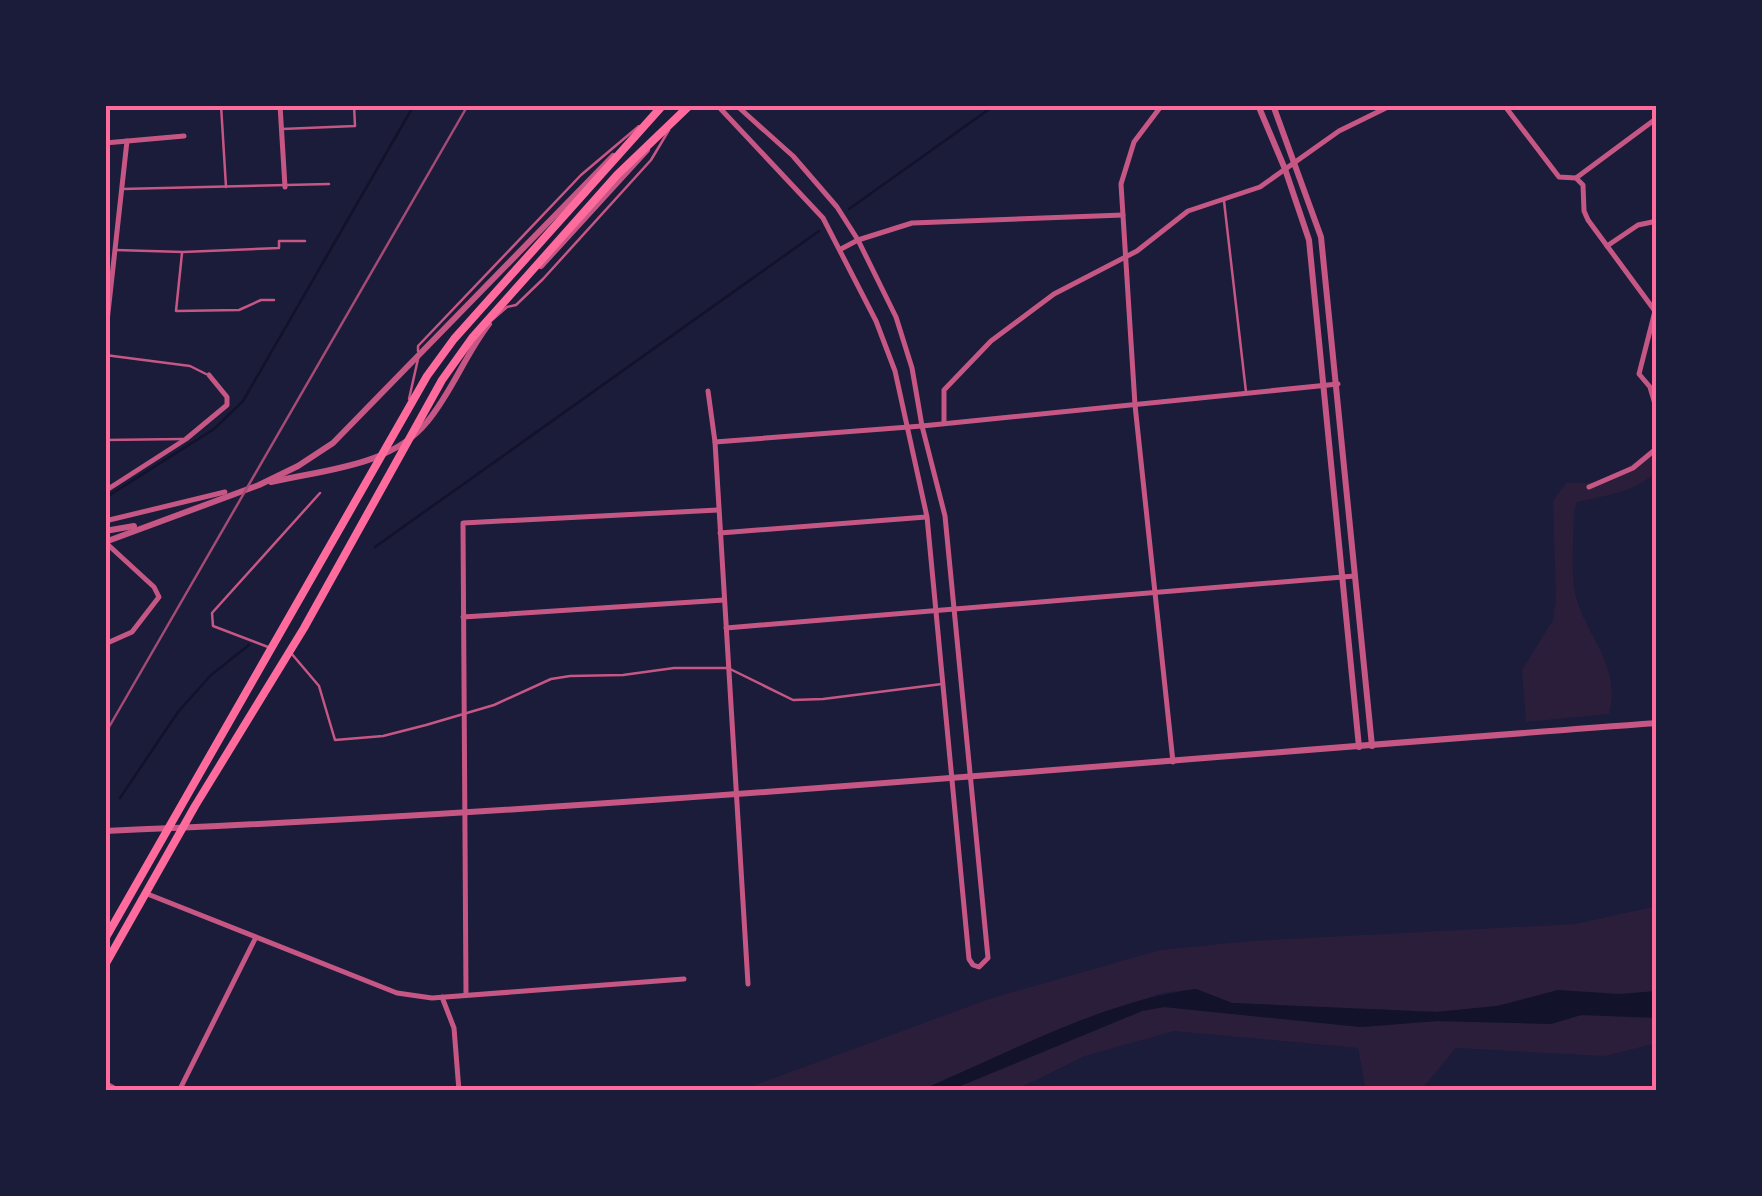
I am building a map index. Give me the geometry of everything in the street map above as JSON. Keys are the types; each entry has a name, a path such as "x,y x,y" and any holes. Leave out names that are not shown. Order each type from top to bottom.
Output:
{"main road":[{"path":"105,965 182,828 290,652 442,380 472,338 617,176 690,105"},
{"path":"105,939 427,376 454,339 661,107"}],"street":[{"path":"280,105 285,186"},
{"path":"717,105 823,218 876,322 894,371 926,517 969,959 979,968 988,958 945,516 912,368 896,317 837,207 793,156 736,105"},
{"path":"1162,105 1134,142 1121,184 1135,405 1172,762"},
{"path":"1258,105 1309,240 1359,746"},
{"path":"1273,105 1321,236 1372,746"},
{"path":"944,422 944,390 990,341 1054,294 1157,238 1188,211 1260,187 1339,132 1392,105"},
{"path":"1504,105 1553,173 1576,178 1583,185 1584,212 1655,311 1639,374 1650,386 1657,411"},
{"path":"259,485 334,444 661,107"},
{"path":"1576,178 1657,118"},
{"path":"105,644 132,632 158,597 154,587 106,545 154,522 259,485 374,458 412,439 442,400 472,345 676,120"},
{"path":"105,143 184,136"},
{"path":"105,340 127,141"},
{"path":"840,250 858,240 912,223 1123,215"},
{"path":"1607,246 1638,225 1657,222"},
{"path":"410,364 418,346"},
{"path":"105,491 186,439 227,405 226,397 208,376"},
{"path":"715,442 922,426 1338,384"},
{"path":"708,391 715,442 748,984"},
{"path":"1589,487 1633,468 1657,448"},
{"path":"105,522 225,492"},
{"path":"466,994 462,523 718,510"},
{"path":"720,533 926,517"},
{"path":"105,531 154,522"},
{"path":"726,628 1356,576"},
{"path":"463,616 724,600"},
{"path":"105,830 465,813 1657,722"},
{"path":"145,894 397,994 442,997 684,980"},
{"path":"179,1091 256,939"},
{"path":"442,997 454,1028 459,1091"},
{"path":"105,1083 119,1091"}],"lane":[{"path":"221,105 226,188"},
{"path":"282,128 355,126 354,105"},
{"path":"405,414 418,368 418,346 581,176 661,107"},
{"path":"472,338 508,307 516,306 543,279 651,160 676,120"},
{"path":"122,189 329,184"},
{"path":"1224,198 1247,394"},
{"path":"115,250 280,248 279,242 305,241"},
{"path":"183,252 176,311 239,310 261,300 274,300"},
{"path":"105,355 190,366 208,376"},
{"path":"105,440 186,439"},
{"path":"272,649 214,626 212,614 320,493"},
{"path":"290,652 318,686 335,740 383,736 464,714 552,679 674,668 728,668 793,700 943,684"}],"shaded area":[{"path":"1657,441 1657,471 1629,489 1577,502 1574,511 1574,588 1611,681 1609,714 1526,722 1522,670 1553,620 1556,599 1553,501 1566,483 1609,478 1654,451"},
{"path":"1657,906 1657,991 1436,1012 1232,1003 1196,989 1162,993 1059,1029 919,1091 739,1091 992,998 1160,950 1251,941 1575,924"},
{"path":"1196,989 1232,1003 1436,1012 1497,1006 1558,990 1619,994 1657,991 1657,1018 1581,1015 1551,1024 1437,1021 1361,1027 1164,1007 1142,1011 948,1091 919,1091 1089,1017"},
{"path":"1164,1007 1361,1027 1437,1021 1551,1024 1581,1015 1652,1016 1657,1018 1657,1043 1605,1056 1456,1048 1420,1091 1366,1091 1358,1048 1174,1031 1085,1056 1013,1091 948,1091 1142,1011"}],"waterway":[{"path":"105,498 214,429 243,401 414,105"},
{"path":"849,209 995,105"},
{"path":"375,547 819,231"},
{"path":"120,798 178,712 211,675 249,645"}],"railway":[{"path":"105,734 468,105"}]}
